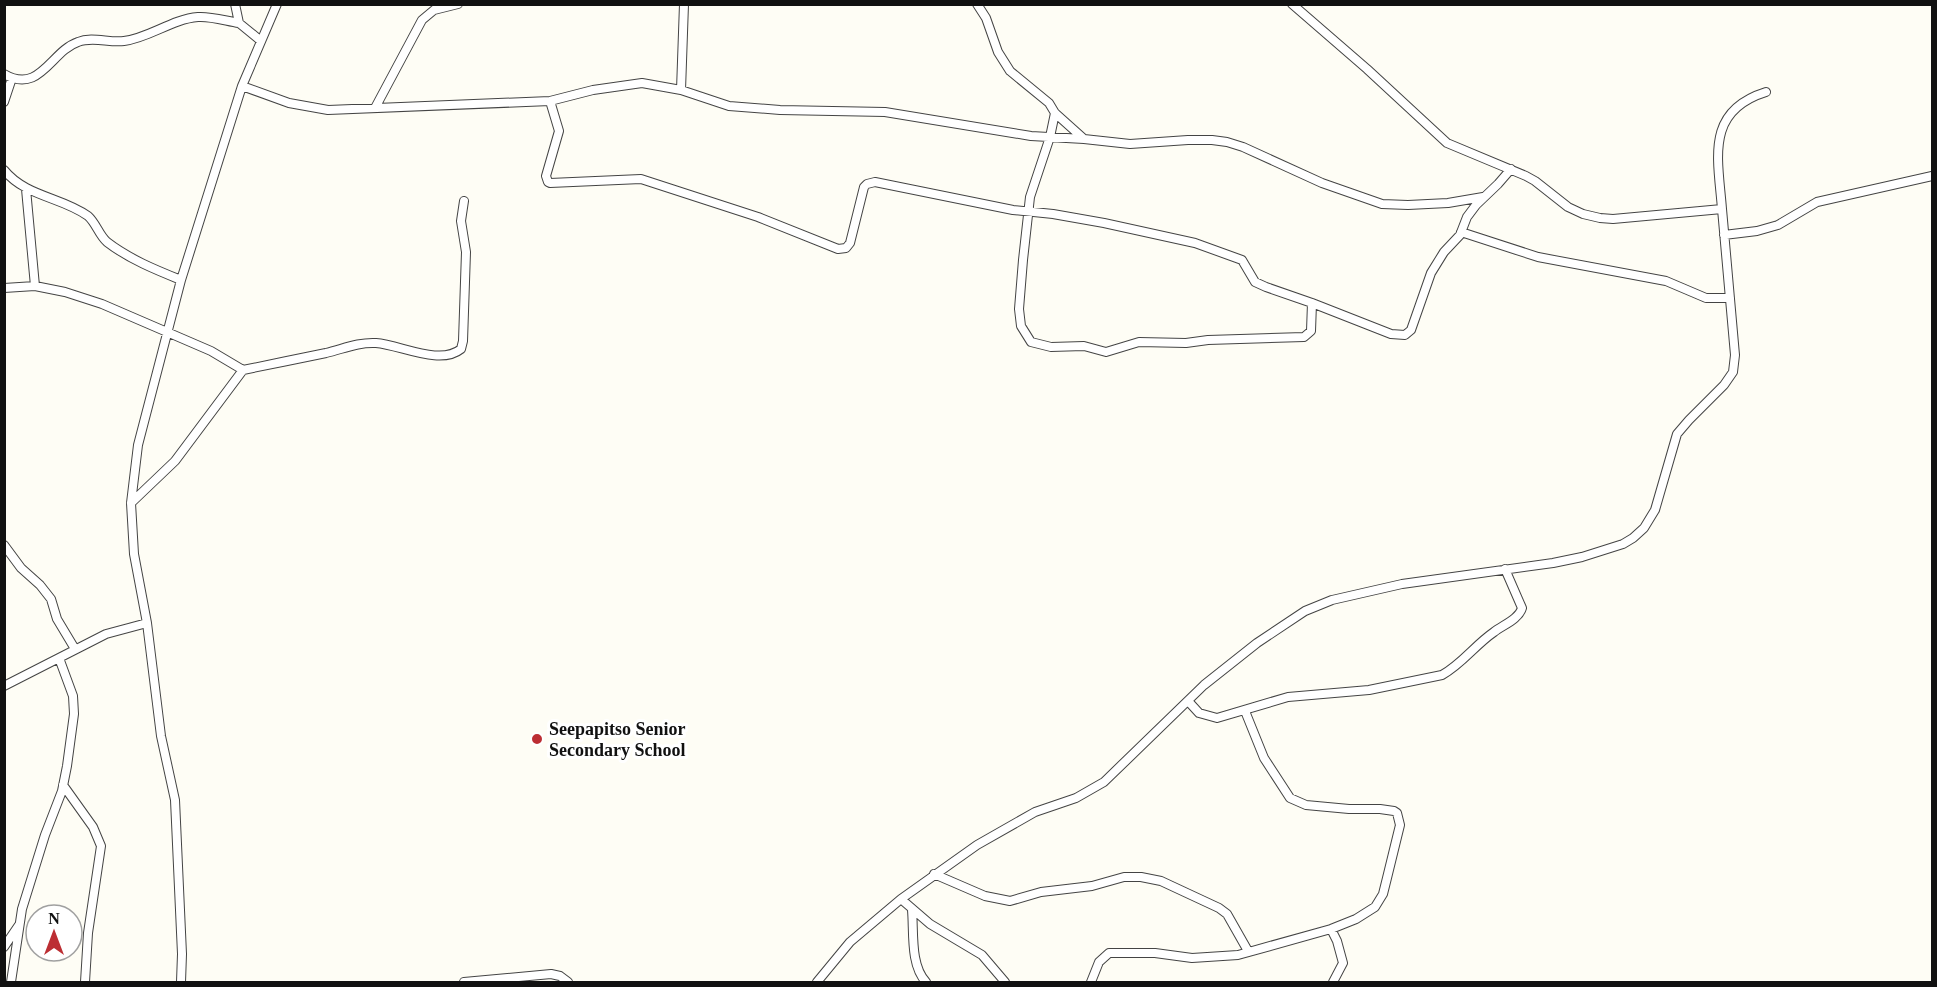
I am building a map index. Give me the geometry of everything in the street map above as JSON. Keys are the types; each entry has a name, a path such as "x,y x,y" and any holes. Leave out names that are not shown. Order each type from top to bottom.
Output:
{"street":[{"path":"235,4 239,23"},
{"path":"181,982 182,954 175,800 161,736 147,623 134,554 131,503 138,445 181,280 242,86 277,4"},
{"path":"375,108 422,20 434,10 458,4"},
{"path":"681,90 684,4"},
{"path":"977,4 983,11 1004,62 1017,78 1048,103 1055,113 1083,139"},
{"path":"1292,4 1367,69 1438,137 1466,153 1535,181 1568,207 1600,218 1656,216 1722,209"},
{"path":"4,102 8,76 30,78 38,75 69,47 89,39 125,41 173,23 200,17 239,23 261,41"},
{"path":"242,86 270,98 306,108 328,110 550,101 593,90 642,83 681,90 729,106 780,110 885,112 1031,136 1130,144 1188,140 1227,142 1322,183 1382,204 1438,203 1483,197"},
{"path":"817,982 850,942 901,898 977,845 1035,812 1076,798 1104,782 1188,701 1257,643 1319,604 1402,584 1582,557 1623,544 1644,528 1659,501 1677,434 1716,395 1733,372 1735,356 1717,152 1726,119 1736,106 1753,96 1766,92"},
{"path":"550,101 559,128 546,176 550,183 641,179 758,217 838,249 846,248 850,243 864,187 871,182 1030,212 1104,223 1195,243 1227,253 1242,260 1256,282 1266,287 1391,334 1405,335 1415,324 1431,273 1461,232 1467,217 1510,169"},
{"path":"1055,113 1034,184 1019,309 1021,326 1031,342 1042,346 1084,346 1106,352 1139,342 1186,343 1208,340 1304,338 1311,331 1312,303"},
{"path":"4,170 26,189 73,208 90,218 106,241 151,268 181,280"},
{"path":"1724,235 1757,231 1778,225 1817,202 1932,176"},
{"path":"26,189 35,286"},
{"path":"131,503 175,460 243,370 329,352 359,343 377,343 447,356 461,349 466,252 461,221 464,201"},
{"path":"1461,232 1538,257 1666,281 1706,298 1730,298"},
{"path":"4,288 35,286 102,303 211,351 243,370"},
{"path":"4,545 21,568 40,585 51,599 57,619 75,649"},
{"path":"1188,701 1192,707 1205,716 1216,718 1288,697 1369,690 1442,675 1519,614 1522,608 1505,569"},
{"path":"4,686 106,634 147,623"},
{"path":"11,982 22,909 63,785 74,714 71,689 59,658"},
{"path":"1091,982 1099,962 1108,953 1155,952 1192,958 1238,954 1280,945 1356,919 1375,907 1383,894 1400,825 1397,813 1380,809 1306,805 1290,798 1264,758 1245,711"},
{"path":"63,785 93,827 101,846 88,933 85,982"},
{"path":"934,874 986,896 1011,901 1041,892 1092,886 1124,878 1149,878 1219,908 1227,914 1248,951"},
{"path":"901,898 930,924 982,955 1005,982"},
{"path":"912,910 914,955 921,976 926,982"},
{"path":"4,947 20,923"},
{"path":"1331,929 1343,963 1333,982"},
{"path":"464,982 551,974 560,975 568,982"}],"place":[{"name":"Seepapitso Senior Secondary School","path":"537,739"}]}
